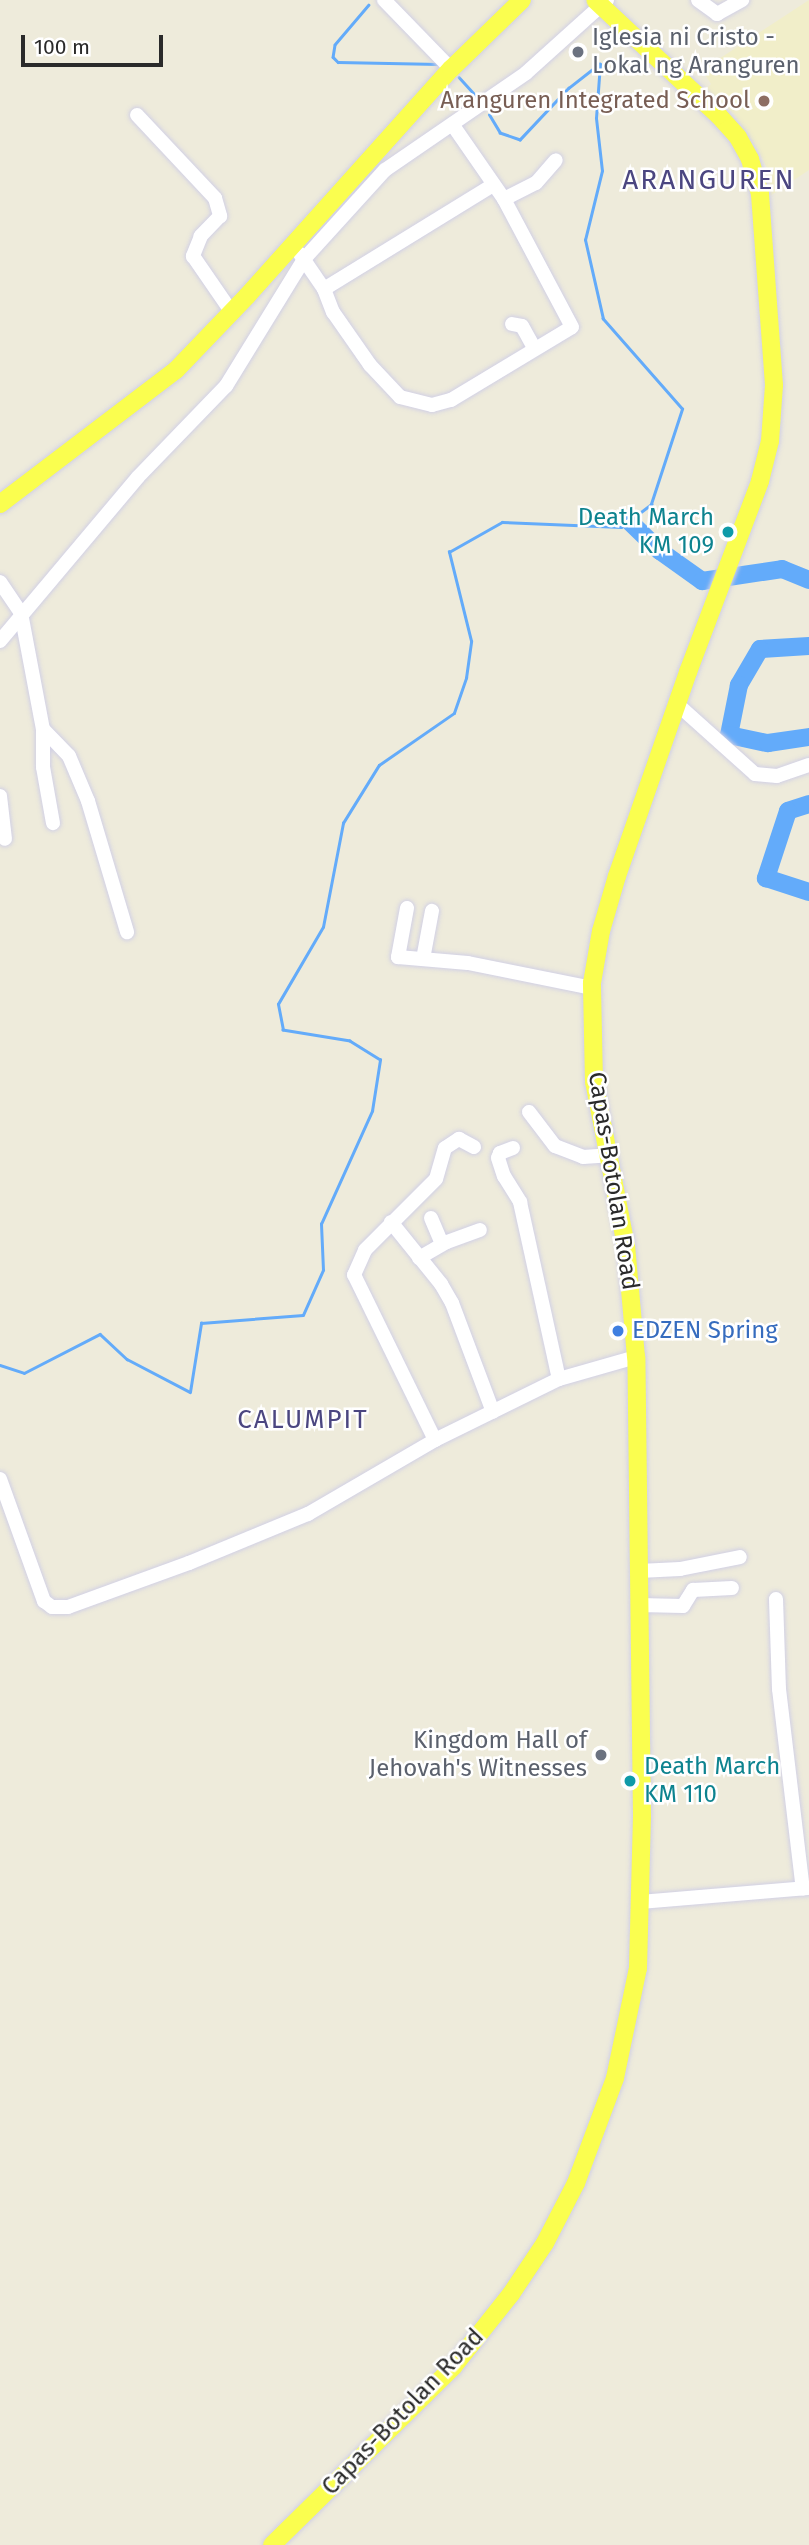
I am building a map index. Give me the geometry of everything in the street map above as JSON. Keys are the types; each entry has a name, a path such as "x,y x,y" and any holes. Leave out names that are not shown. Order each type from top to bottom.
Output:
{"main road":[{"path":"0,504 176,370 232,311 298,252 367,160 450,69 522,0"},
{"name":"Capas-Botolan Road","path":"272,2545 453,2367 511,2294 556,2224 576,2183 615,2078 638,1968 641,1902 636,1357 626,1246 594,1082 592,988 600,931 677,704 737,548 766,460 773,415 772,361 758,186 750,159 730,128 601,2"}],"street":[{"path":"384,0 450,69"},
{"path":"698,0 717,13 742,0"},
{"path":"0,641 138,478 226,386 298,252 380,177 526,73 601,2"},
{"path":"137,115 215,198 220,216 201,236 192,256 232,311"},
{"path":"298,252 324,289 333,312 370,365 400,397 432,405 451,400 572,327 572,321 504,199 452,124"},
{"path":"367,160 380,177"},
{"path":"504,199 536,183 556,160"},
{"path":"324,289 493,186"},
{"path":"512,324 522,326 536,349"},
{"path":"0,582 21,613 43,729 43,767 53,824"},
{"path":"677,704 755,774 777,776 809,765"},
{"path":"43,729 69,756 88,801 127,932"},
{"path":"0,796 5,839"},
{"path":"407,908 396,955 468,963 592,988"},
{"path":"423,960 432,911"},
{"path":"530,1112 555,1146 583,1157 609,1155"},
{"path":"435,1440 355,1281 356,1269 365,1250 436,1179 445,1148 459,1139 474,1147"},
{"path":"513,1148 500,1153 498,1158 504,1176 520,1202 559,1379"},
{"path":"431,1218 442,1244"},
{"path":"391,1222 452,1303 493,1412"},
{"path":"419,1258 442,1244 480,1230"},
{"path":"0,1479 44,1601 52,1607 68,1607 189,1563 308,1514 435,1440 559,1379 636,1357"},
{"path":"639,1571 680,1569 740,1557"},
{"path":"639,1605 683,1606 693,1590 732,1587"},
{"path":"641,1902 806,1889 779,1689 776,1600"}],"shaded area":[{"name":"Aranguren Integrated School","path":"809,0 809,170 770,196 769,172 758,150 734,114 706,89 711,84 702,70"}],"waterway":[{"path":"369,5 335,45 333,57 338,62 439,64"},
{"path":"0,1365 24,1373 100,1334 127,1359 190,1392 201,1323 303,1315 323,1270 321,1224 372,1111 380,1060 350,1041 283,1030 278,1004 323,927 343,823 379,765 454,713 466,678 471,641 449,552 502,522 621,527 651,504 682,409 603,319 585,240 602,171 596,118 600,64 569,88 520,140 500,133 489,115"},
{"path":"459,77 479,99"},
{"path":"629,521 660,551 702,581 782,569 809,580"},
{"path":"809,646 760,649 739,685 729,735 768,743 809,737"},
{"path":"809,804 788,811 766,878 809,892"}],"place":[{"name":"Iglesia ni Cristo - Lokal ng Aranguren","path":"578,52"},
{"name":"Aranguren Integrated School","path":"764,101"},
{"name":"Death March KM 109","path":"728,532"},
{"name":"EDZEN Spring","path":"618,1331"},
{"name":"Kingdom Hall of Jehovah's Witnesses","path":"601,1755"},
{"name":"Death March KM 110","path":"630,1781"}],"district":[{"name":"ARANGUREN","path":"709,180"},
{"name":"CALUMPIT","path":"303,1420"}]}
